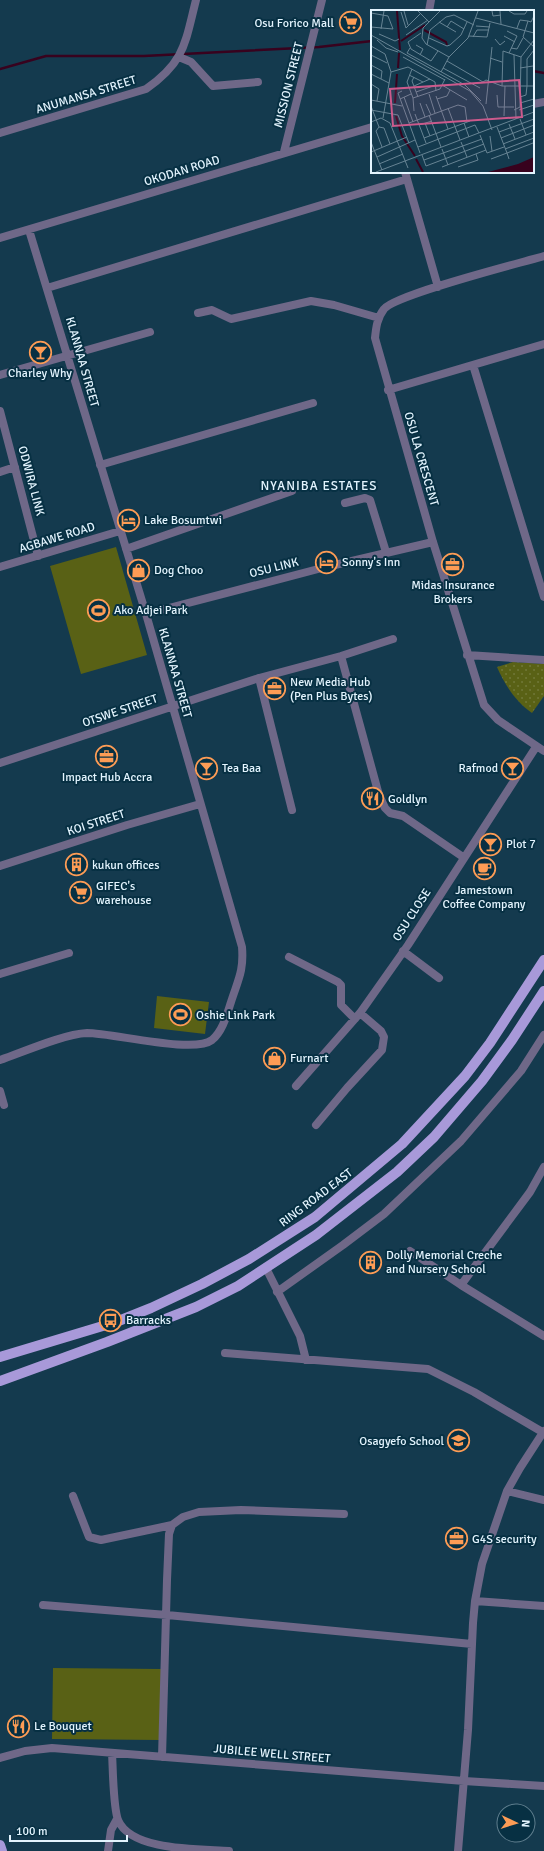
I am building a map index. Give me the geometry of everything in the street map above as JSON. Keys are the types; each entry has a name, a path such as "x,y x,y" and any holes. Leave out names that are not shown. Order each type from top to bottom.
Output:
{"main road":[{"name":"RING ROAD EAST","path":"0,1356 116,1322 151,1308 202,1284 299,1229 315,1218 402,1144 426,1119 477,1061 544,960"},
{"path":"0,1380 107,1342 196,1307 238,1286 316,1235 397,1172 434,1137 482,1081 512,1040 544,991"},
{"path":"367,1175 374,1180 378,1187"},
{"path":"0,1845 2,1851"}],"street":[{"name":"ANUMANSA STREET","path":"0,133 146,89 162,78 179,57 185,45 196,0"},
{"name":"MISSION STREET","path":"284,152 310,53 322,0"},
{"path":"429,10 431,0"},
{"path":"179,57 191,62 213,86 258,82"},
{"path":"534,104 544,102"},
{"name":"OKODAN ROAD","path":"0,238 371,127"},
{"path":"47,288 406,176 438,287"},
{"name":"KLANNAA STREET","path":"0,1060 69,1036 86,1033 193,1045 206,1043 212,1040 222,1025 242,971 242,947 146,614 29,230"},
{"name":"OSU LA CRESCENT","path":"544,256 438,287 392,303 384,309 379,318 375,338 388,390 433,542 467,655 484,705 498,720 544,751"},
{"path":"198,313 212,310 231,319 311,301 334,305 379,318"},
{"path":"0,375 150,332"},
{"path":"388,390 544,344"},
{"path":"473,365 544,597"},
{"path":"100,465 313,403"},
{"name":"ODWIRA LINK","path":"0,411 38,556"},
{"path":"0,472 15,467"},
{"path":"126,549 292,491"},
{"path":"345,503 365,498 370,500 386,552"},
{"name":"AGBAWE ROAD","path":"0,567 120,531"},
{"name":"OSU LINK","path":"146,614 386,552 433,542"},
{"name":"OTSWE STREET","path":"0,763 259,678 341,656 393,639"},
{"path":"467,655 544,660"},
{"path":"341,656 379,795 385,808 390,813 403,816 463,857"},
{"path":"259,678 292,810"},
{"name":"OSU CLOSE","path":"296,1086 358,1016 403,951 536,747"},
{"name":"KOI STREET","path":"0,866 127,825 200,804"},
{"path":"403,951 440,978"},
{"path":"0,974 70,953"},
{"path":"289,957 338,982 340,985 341,1005 381,1031 384,1037 382,1050 316,1125"},
{"path":"277,1292 343,1246 384,1214 461,1141 521,1071 544,1035"},
{"path":"0,1091 4,1105"},
{"path":"461,1286 530,1192 544,1167"},
{"path":"410,1252 461,1286 544,1336"},
{"path":"266,1268 300,1336 306,1360"},
{"path":"225,1354 428,1369 474,1392 544,1432 520,1468 507,1491 482,1564 475,1601 464,1781 458,1851"},
{"path":"507,1491 544,1500"},
{"path":"73,1496 89,1537 101,1540 172,1525 183,1517 198,1512 241,1510 344,1514"},
{"path":"162,1757 169,1542 172,1525"},
{"path":"475,1601 544,1606"},
{"path":"43,1605 167,1615 472,1644"},
{"name":"JUBILEE WELL STREET","path":"0,1758 25,1751 52,1748 544,1786"},
{"path":"112,1753 117,1819 122,1828 138,1841 153,1847 229,1851"},
{"path":"108,1851 111,1830 117,1819"}],"green space":[{"name":"Ako Adjei Park","path":"116,547 147,655 81,674 50,566"},
{"path":"513,662 544,664 544,696 532,713 520,703 511,692 497,667"},
{"name":"Oshie Link Park","path":"157,996 209,1002 205,1034 154,1028"},
{"path":"53,1668 161,1669 160,1740 52,1739"}],"waterway":[{"path":"0,69 46,56 144,56 319,47 371,41"},
{"path":"534,71 544,73"}],"place":[{"name":"Osu Forico Mall","path":"350,23"},
{"name":"Charley Why","path":"40,352"},
{"name":"Lake Bosumtwi","path":"129,520"},
{"name":"Sonny's Inn","path":"326,562"},
{"name":"Midas Insurance Brokers","path":"453,564"},
{"name":"Dog Choo","path":"138,570"},
{"name":"Ako Adjei Park","path":"98,610"},
{"name":"New Media Hub (Pen Plus Bytes)","path":"274,689"},
{"name":"Impact Hub Accra","path":"107,756"},
{"name":"Tea Baa","path":"206,768"},
{"name":"Rafmod","path":"513,768"},
{"name":"Goldlyn","path":"372,799"},
{"name":"Plot 7","path":"490,844"},
{"name":"kukun offices","path":"77,865"},
{"name":"Jamestown Coffee Company","path":"484,869"},
{"name":"GIFEC's warehouse","path":"81,893"},
{"name":"Oshie Link Park","path":"181,1015"},
{"name":"Furnart","path":"274,1058"},
{"name":"Dolly Memorial Creche and Nursery School","path":"370,1262"},
{"name":"Barracks","path":"110,1320"},
{"name":"Osagyefo School","path":"459,1441"},
{"name":"G4S security","path":"456,1539"},
{"name":"Le Bouquet","path":"19,1726"}],"district":[{"name":"NYANIBA ESTATES","path":"319,486"}]}
